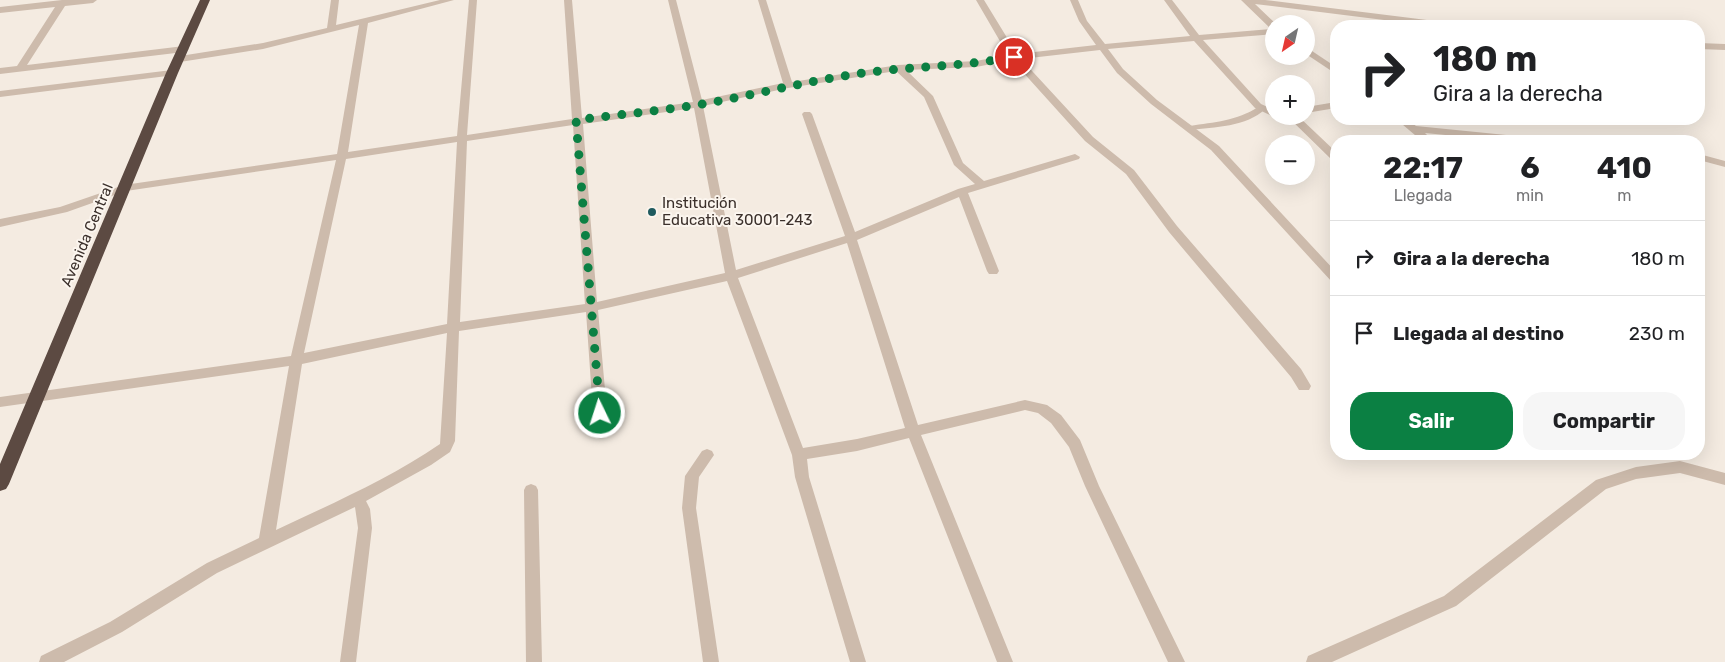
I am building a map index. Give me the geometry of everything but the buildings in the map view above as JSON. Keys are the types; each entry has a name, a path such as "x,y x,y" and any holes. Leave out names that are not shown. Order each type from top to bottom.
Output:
{"highway":[{"name":"Avenida Central","path":"0,484 172,73 205,0"}],"street":[{"path":"0,10 93,0"},
{"path":"331,28 335,0"},
{"path":"0,71 263,46 450,0"},
{"path":"47,662 116,627 212,568 358,498 426,461 445,448 448,441 462,140 472,0"},
{"path":"568,0 600,413"},
{"path":"672,0 698,104 731,276 799,455 802,477 858,662"},
{"path":"762,0 788,85"},
{"path":"980,0 1014,57 1089,138 1130,172 1173,229 1290,365 1304,386"},
{"path":"1074,0 1083,21 1120,71 1154,102 1215,148 1330,273"},
{"path":"1168,0 1196,38 1261,110 1265,111"},
{"path":"1246,0 1404,20"},
{"path":"1246,0 1265,20"},
{"path":"20,68 63,2"},
{"path":"266,543 296,360 342,155 364,20"},
{"path":"0,223 35,218 83,205 124,188 342,155 462,140 576,120 698,104 788,85 898,68 976,64 1014,57 1265,30"},
{"path":"1705,46 1725,47"},
{"path":"1315,56 1330,66"},
{"path":"1324,62 1330,63"},
{"path":"898,68 928,96 959,165 983,185"},
{"path":"0,94 172,73"},
{"path":"1315,108 1330,106"},
{"path":"807,114 851,238 913,432 1005,662"},
{"path":"1301,125 1330,152"},
{"path":"1409,125 1421,135"},
{"path":"1414,129 1475,135"},
{"path":"0,402 296,360 454,327 593,306 731,276 851,238 962,191 1075,157"},
{"path":"1705,159 1725,164"},
{"path":"962,191 993,271"},
{"path":"799,455 913,432 1025,406 1042,409 1056,419 1075,444 1092,486 1177,662"},
{"path":"707,455 692,476 689,508 711,662"},
{"path":"1314,662 1450,600 1601,484 1636,473 1680,467 1725,479"},
{"path":"530,490 534,662"},
{"path":"348,662 364,528 363,510 358,498"}],"lane":[{"path":"1190,128 1230,122 1254,115 1261,110"}],"place":[{"name":"Institución Educativa 30001-243","path":"652,212"}],"route":[{"path":"600,413 593,306 576,120 698,104 788,85 898,68 976,64 1014,57"}]}
